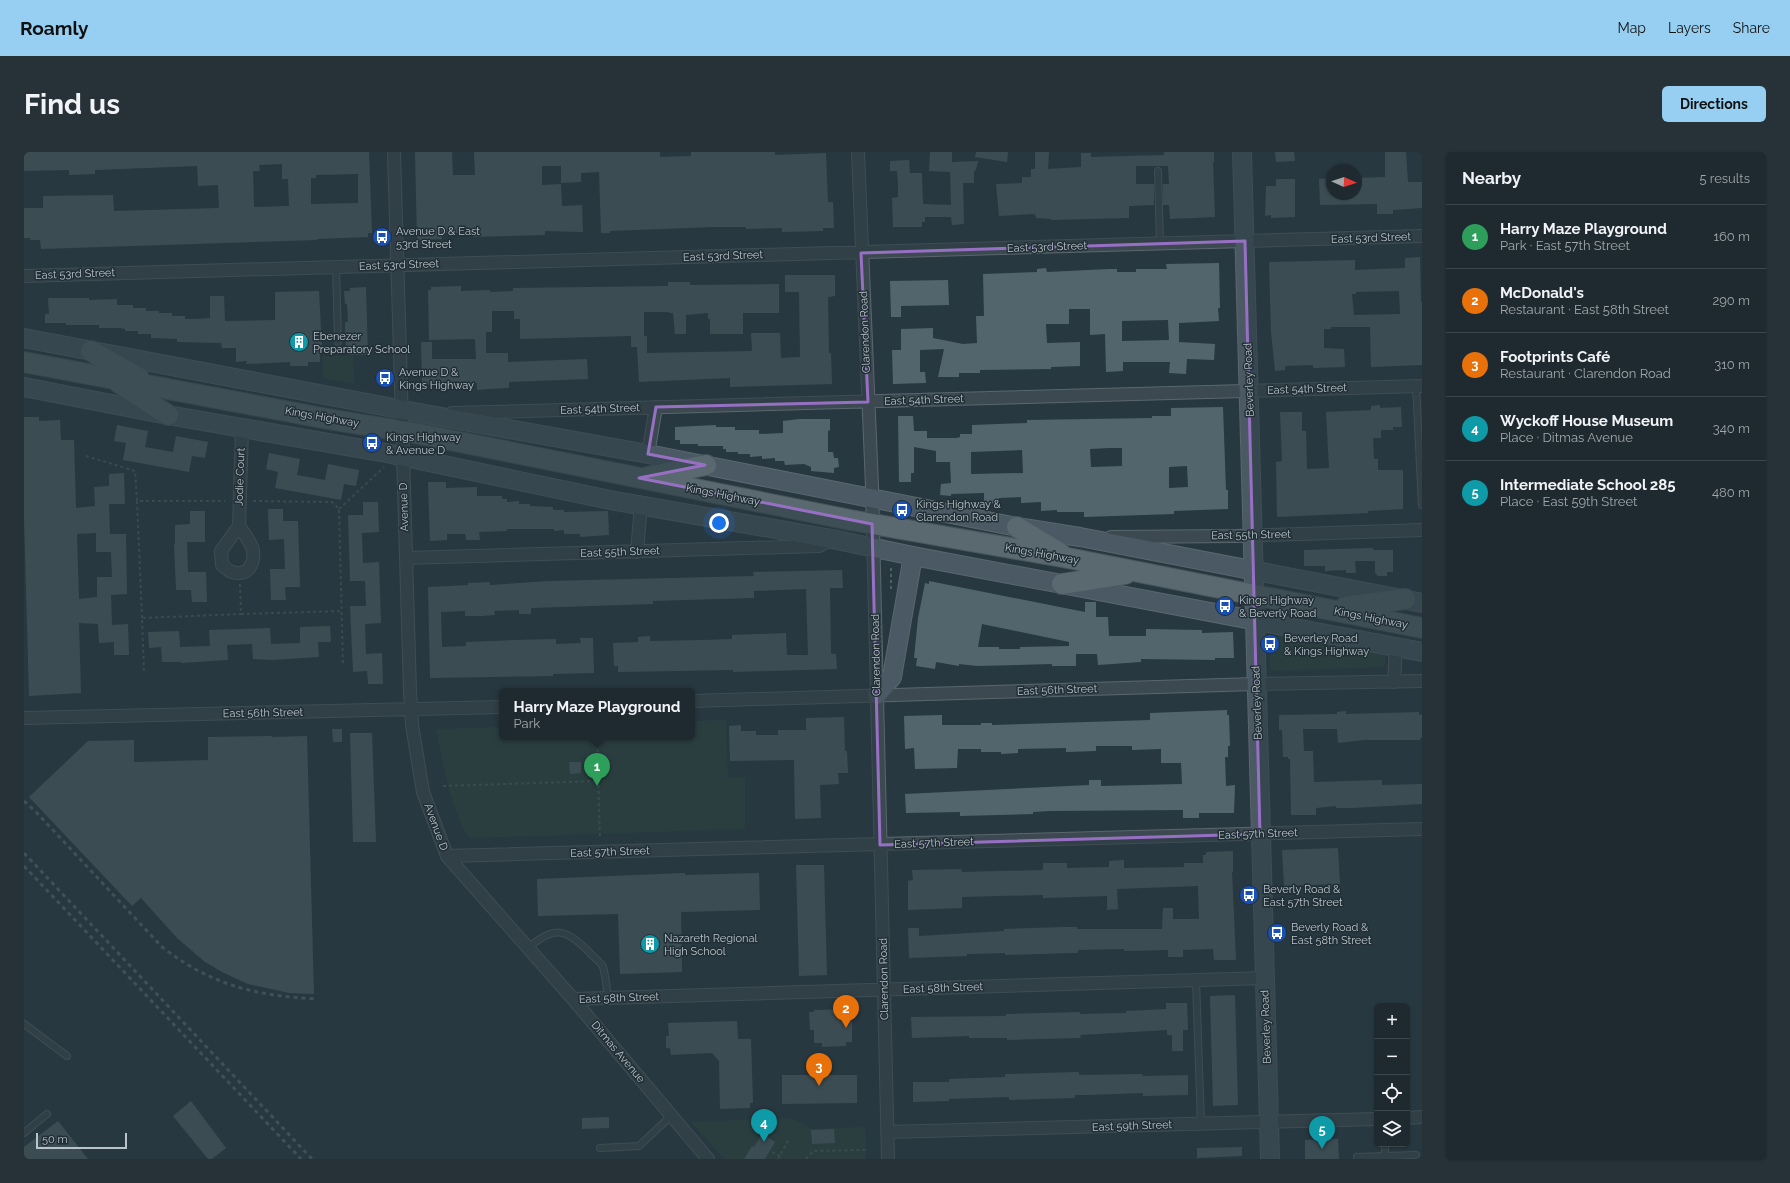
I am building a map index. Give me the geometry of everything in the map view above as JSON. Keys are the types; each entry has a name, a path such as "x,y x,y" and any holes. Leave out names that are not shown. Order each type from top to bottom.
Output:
{"main road":[{"path":"92,351 153,386"},
{"name":"Kings Highway","path":"24,362 328,419 402,431 872,524 1068,558 1420,628"},
{"path":"111,378 168,415"},
{"path":"638,478 706,465"},
{"path":"1017,527 1068,558"},
{"path":"1062,584 1138,572"},
{"path":"1329,610 1414,601"}],"street":[{"name":"Avenue D","path":"394,152 411,710 423,792 446,856"},
{"name":"Clarendon Road","path":"858,152 872,497 888,1159"},
{"name":"Beverley Road","path":"1242,152 1250,391 1253,595 1270,1159"},
{"name":"East 53rd Street","path":"24,276 1422,236"},
{"name":"Kings Highway","path":"24,338 425,414 648,454 872,497 1017,527 1080,537 1414,601"},
{"name":"East 54th Street","path":"425,414 1419,386"},
{"path":"24,387 168,415 403,456 641,505 832,539 913,556 1422,652"},
{"path":"648,454 656,407"},
{"name":"Jodie Court","path":"238,526 242,428"},
{"path":"636,552 641,505"},
{"name":"East 55th Street","path":"1080,537 1252,535 1422,530"},
{"name":"East 55th Street","path":"406,558 819,546 832,539"},
{"path":"877,695 892,677 913,556"},
{"path":"1394,682 1396,647"},
{"name":"East 56th Street","path":"695,701 1256,684 1422,681"},
{"name":"East 56th Street","path":"24,718 499,707"},
{"name":"East 57th Street","path":"446,856 1422,829"},
{"name":"Ditmas Avenue","path":"446,856 573,999 708,1159"},
{"name":"East 58th Street","path":"573,999 1264,978"},
{"path":"1410,1118 1422,1117"},
{"name":"East 59th Street","path":"887,1132 1374,1118"}],"lane":[{"path":"1158,172 1160,244"},
{"path":"336,267 338,342"},
{"path":"1419,386 1422,505"},
{"path":"528,948 547,934 565,933 574,937 603,966 608,997"},
{"path":"1196,980 1201,1124"},
{"path":"24,1024 67,1056"},
{"path":"24,1133 47,1114"},
{"path":"600,1148 639,1146 671,1116"},
{"path":"1385,1147 1385,1156"},
{"path":"1357,1157 1416,1155"}],"path":[{"path":"86,456 135,471 144,671"},
{"path":"339,509 387,465"},
{"path":"137,502 225,501"},
{"path":"253,501 332,502 339,509 343,666"},
{"path":"240,584 241,614"},
{"path":"142,618 342,611"},
{"path":"597,740 600,839"},
{"path":"443,786 598,781"},
{"path":"772,1152 779,1158 789,1139"},
{"path":"806,1159 814,1151 868,1150"}],"highlighted area":[{"path":"1245,241 1260,834 880,845 872,524 639,478 705,465 648,454 656,407 868,402 861,253"}],"green space":[{"path":"323,356 353,356 354,384 323,378"},
{"path":"1271,630 1385,654 1386,662 1384,666 1381,667 1276,671 1270,669 1269,633"},
{"path":"726,720 728,778 745,778 745,829 469,838 462,826 452,799 436,729 499,727 499,740 695,740 695,721"},
{"path":"791,1118 812,1129 865,1127 866,1159 724,1159 691,1122"}],"building":[{"path":"24,152 369,152 372,233 368,233 368,237 317,240 41,249 40,240 30,240 30,238 24,238 24,208 43,208 43,196 113,195 114,211 219,208 218,185 198,186 197,166 95,170 95,174 69,175 69,170 24,171","holes":["282,164 282,179 288,179 289,206 254,207 253,171 260,171 259,165","358,174 358,203 311,204 311,178 316,178 316,175"]},
{"path":"415,152 452,152 453,175 475,175 474,152 660,152 660,157 691,156 691,152 775,152 775,155 826,153 828,202 833,202 834,228 823,228 823,231 782,232 782,228 746,229 746,227 714,227 610,231 610,233 601,233 599,172 581,173 581,182 561,183 561,166 542,166 542,185 561,184 562,206 582,205 583,232 545,231 545,235 473,237 473,233 442,233 442,239 417,240"},
{"path":"930,152 952,152 952,162 978,161 976,170 974,171 974,183 963,183 964,224 952,225 951,217 925,217 925,222 922,222 922,227 893,227 892,198 898,197 898,184 897,171 890,171 890,161 909,160 910,173 922,173 923,204 951,205 950,172 929,171"},
{"path":"976,152 1008,152 1007,162 975,157"},
{"path":"1035,152 1049,152 1048,169 1081,167 1081,153 1091,153 1091,157 1164,155 1164,152 1214,152 1215,217 1170,219 1169,205 1163,205 1163,184 1169,184 1168,166 1136,166 1136,184 1154,184 1154,205 1129,206 1129,218 1051,220 1036,218 1035,214 999,216 996,184 1022,183 1022,177 1031,177 1031,169 1035,169"},
{"path":"1275,152 1294,152 1295,161 1276,162"},
{"path":"1385,152 1406,152 1408,182 1422,182 1422,208 1393,210 1393,214 1377,214 1377,204 1320,205 1319,179 1326,178 1326,200 1362,200 1362,178 1385,177"},
{"path":"1276,179 1295,179 1295,217 1271,218 1271,215 1265,216 1266,186 1276,186"},
{"path":"1420,257 1422,365 1371,367 1370,327 1331,327 1331,329 1324,329 1324,348 1344,349 1345,367 1313,368 1313,365 1285,366 1285,370 1275,371 1271,332 1269,262 1355,260 1355,270 1405,268 1405,258","holes":["1399,291 1400,314 1354,315 1352,294 1356,294 1356,292"]},
{"path":"1219,263 1219,321 1179,323 1179,342 1215,344 1214,360 1187,359 1186,374 1169,373 1170,362 1123,362 1123,371 1106,372 1105,334 1090,335 1090,309 1069,309 1069,324 1046,324 1047,343 1080,342 1080,366 1051,367 1051,369 980,370 980,373 959,373 959,377 938,377 944,349 920,350 920,372 925,372 926,383 893,384 892,350 901,350 901,329 933,328 933,338 963,344 977,343 976,316 984,316 983,274 1037,272 1037,269 1046,268 1047,272 1117,269 1117,272 1136,272 1136,269 1167,269 1166,264","holes":["1168,320 1169,340 1122,341 1122,321"]},
{"path":"785,275 835,275 835,296 828,297 829,353 831,353 832,384 730,387 730,378 639,382 637,347 631,347 631,336 520,339 520,319 514,319 514,311 492,311 492,332 486,332 486,353 508,353 508,362 587,359 588,379 509,382 509,388 477,390 477,383 422,385 421,342 432,342 432,359 476,359 475,339 429,340 428,290 431,290 431,287 461,286 461,291 490,290 490,292 513,291 513,288 668,286 668,282 690,282 690,285 779,284 779,313 743,313 743,334 710,334 710,319 708,319 708,313 686,315 686,334 675,334 673,313 644,312 644,336 647,336 647,353 752,351 751,333 780,333 781,358 800,357 799,292 785,292"},
{"path":"948,280 949,305 901,306 901,317 891,317 890,281"},
{"path":"366,287 368,355 348,355 345,331 345,322 348,322 347,304 345,304 344,291 350,291 350,288"},
{"path":"319,291 322,349 320,349 320,362 308,362 308,366 290,366 290,362 246,364 247,361 236,362 236,348 222,348 221,343 177,342 177,339 151,338 151,334 138,334 138,331 125,331 125,329 120,328 99,328 99,325 66,325 66,323 45,323 45,314 49,314 48,298 89,298 89,300 117,299 117,305 133,305 133,308 146,308 146,311 172,313 172,316 185,316 185,319 197,319 210,318 210,296 224,296 225,321 275,320 275,292"},
{"path":"1380,405 1380,408 1401,407 1402,427 1393,427 1393,430 1381,430 1381,438 1373,438 1374,459 1378,459 1378,470 1403,470 1403,509 1368,511 1368,513 1277,517 1276,462 1282,461 1280,412 1302,412 1302,431 1306,431 1307,469 1329,468 1326,412 1371,410 1371,406"},
{"path":"1223,407 1228,509 1174,511 1174,514 1084,517 1084,512 1057,512 1057,510 1041,511 1041,502 1021,503 1021,497 999,498 999,503 984,504 984,493 951,494 951,496 940,495 941,484 951,483 950,462 936,462 936,451 914,447 914,473 911,473 911,482 899,482 898,416 913,416 914,431 927,431 927,438 956,438 960,437 960,434 972,434 972,425 1027,423 1027,420 1152,418 1152,416 1171,416 1171,408","holes":["1122,448 1122,466 1091,467 1090,449","1022,450 1023,473 971,474 971,452","1187,466 1188,487 1169,488 1169,467"]},
{"path":"24,417 39,417 39,421 60,420 61,440 74,440 76,508 95,506 94,487 109,486 109,474 124,473 125,504 109,504 110,534 126,534 127,594 111,595 112,625 128,624 129,655 114,655 114,642 99,643 98,624 79,623 81,693 29,696 24,517","holes":["96,533 96,552 111,552 112,577 97,577 97,597 79,599 77,534"]},
{"path":"799,419 830,419 830,430 828,431 828,452 833,452 834,458 838,458 839,467 834,468 834,473 811,471 811,467 804,464 785,465 784,461 775,461 775,458 762,459 762,456 750,457 750,454 726,452 726,449 723,449 723,446 680,444 680,440 675,440 675,427 716,425 716,427 735,427 735,430 759,430 759,434 783,433 783,421"},
{"path":"117,425 148,431 145,447 173,452 176,436 208,442 205,458 192,456 189,472 123,460 126,443 114,441"},
{"path":"269,453 300,459 297,475 325,480 328,464 359,470 356,486 344,484 341,500 275,488 278,472 266,469"},
{"path":"428,482 446,482 446,488 477,487 477,496 502,496 502,499 507,499 507,502 519,501 519,504 553,507 553,510 564,510 564,512 608,511 609,535 580,537 580,534 564,534 564,530 507,529 507,531 479,532 480,540 466,540 465,534 447,534 447,540 430,541"},
{"path":"363,502 378,502 379,532 362,533 363,563 379,562 381,623 365,624 366,654 382,653 383,684 368,684 367,671 353,672 350,606 366,606 365,581 350,581 348,515 363,515"},
{"path":"268,509 283,509 283,521 298,521 300,587 285,587 286,600 271,600 270,569 285,569 284,539 269,540"},
{"path":"190,511 205,511 205,542 187,542 188,572 206,572 207,602 192,602 191,590 176,590 174,544 175,525 190,524"},
{"path":"1373,548 1373,550 1393,550 1393,572 1387,572 1387,576 1378,576 1375,573 1375,561 1355,561 1356,573 1346,573 1346,570 1325,571 1325,566 1304,566 1304,550"},
{"path":"842,570 843,588 830,588 831,654 836,654 837,669 733,672 733,670 618,672 618,666 614,666 613,643 638,642 638,637 650,636 650,641 703,640 732,639 732,635 786,633 787,655 808,655 806,589 754,591 754,598 653,601 653,604 531,608 531,614 519,614 519,610 494,611 495,615 482,616 465,616 465,611 441,612 442,647 466,646 466,642 514,640 556,639 556,644 581,643 580,638 593,638 594,673 553,674 553,676 430,678 428,587 468,585 468,583 490,582 490,585 549,581 754,576 753,572"},
{"path":"929,581 1085,612 1085,602 1096,602 1096,617 1108,617 1109,636 1146,636 1146,629 1202,630 1202,633 1233,632 1234,658 1215,658 1215,660 1141,659 1141,662 1098,665 1097,654 1076,654 1076,666 1052,666 1052,664 977,666 959,664 959,666 936,662 935,669 916,666 917,658 914,658 918,618 925,583 929,584","holes":["982,624 1069,642 1069,646 1020,647 1020,649 978,647"]},
{"path":"330,626 331,642 318,642 319,657 272,660 253,659 252,644 227,645 228,660 181,663 162,662 161,647 149,648 148,632 179,631 180,647 210,646 209,630 270,628 271,644 300,643 300,627"},
{"path":"1227,710 1227,715 1229,715 1230,746 1228,746 1228,757 1225,757 1226,786 1235,785 1234,813 1199,813 1199,818 1183,818 1183,810 1050,811 1033,812 1033,814 960,816 960,812 906,813 905,794 1089,785 1089,780 1101,780 1101,786 1182,784 1181,763 1161,763 1161,749 1132,750 1132,746 1096,746 1096,751 1066,752 1066,748 1018,749 1018,753 1001,754 1001,752 981,752 981,749 958,749 957,768 915,769 914,748 905,749 904,716 942,715 942,725 981,725 981,723 992,723 992,725 1150,720 1150,713"},
{"path":"1346,711 1346,714 1419,712 1419,715 1422,714 1422,738 1420,738 1420,740 1364,740 1338,743 1337,729 1303,729 1304,751 1313,751 1314,782 1382,780 1382,785 1422,784 1422,804 1353,808 1336,808 1336,806 1316,808 1316,815 1291,815 1290,759 1288,759 1288,757 1283,757 1282,730 1279,730 1279,715 1337,714 1337,712"},
{"path":"844,717 845,751 847,751 848,773 838,773 839,784 820,785 821,818 795,819 794,760 730,761 729,726 741,725 741,731 756,731 756,735 778,735 778,730 806,730 806,718"},
{"path":"332,729 342,729 342,742 333,742"},
{"path":"350,733 372,733 376,842 353,842"},
{"path":"307,736 314,994 289,993 248,984 205,962 177,938 141,898 132,906 29,797 88,741 134,740 134,762 208,760 208,737"},
{"path":"569,762 581,762 581,773 570,774"},
{"path":"1338,848 1340,884 1284,886 1282,850"},
{"path":"1233,851 1232,872 1236,960 1214,960 1213,949 1183,950 1183,957 1168,957 1168,950 1124,951 1124,949 1078,950 1078,953 1005,955 1005,953 967,954 967,956 909,958 908,928 919,928 919,936 1004,931 1004,929 1065,927 1077,927 1077,929 1162,929 1163,908 1173,908 1173,919 1199,919 1198,886 1117,889 1118,909 1107,910 1107,896 1043,898 1043,895 962,897 962,908 908,910 908,881 913,880 912,870 961,869 962,872 1043,870 1043,863 1067,863 1067,868 1109,867 1109,861 1124,860 1124,868 1184,867 1184,863 1203,863 1203,855 1206,855 1206,852"},
{"path":"796,865 824,865 827,975 799,976"},
{"name":"Nazareth Regional High School","path":"685,873 685,875 759,873 760,910 681,912 682,972 620,974 618,914 538,916 537,879"},
{"path":"1235,995 1238,1105 1213,1106 1210,996"},
{"path":"1166,1003 1187,1003 1188,1030 1183,1030 1183,1051 1172,1051 1172,1035 1167,1035 1167,1030 1080,1035 1081,1038 1007,1040 1007,1038 969,1038 969,1036 912,1038 911,1017 1006,1016 1006,1014 1080,1012 1080,1014 1126,1013 1126,1011 1166,1009"},
{"path":"852,1009 852,1042 846,1042 846,1046 822,1047 822,1043 814,1043 814,1030 810,1030 809,1012 814,1012 814,1010"},
{"path":"737,1021 738,1039 751,1039 753,1103 750,1103 750,1108 720,1109 719,1061 712,1053 671,1055 670,1048 666,1048 666,1036 669,1036 668,1023"},
{"path":"1079,1072 1079,1075 1188,1075 1188,1095 1143,1096 1143,1093 1075,1095 1075,1098 1009,1100 1009,1097 913,1102 913,1082 949,1082 949,1079 1005,1077 1005,1074"},
{"path":"782,1075 857,1075 857,1103 782,1104"},
{"path":"191,1101 226,1148 212,1159 208,1159 173,1116"},
{"path":"609,1117 609,1128 582,1129 582,1118"},
{"path":"58,1121 88,1159 24,1159 24,1147"},
{"path":"834,1129 835,1143 812,1144 811,1130"},
{"path":"762,1134 775,1142 765,1159 744,1159 752,1146 754,1147"},
{"path":"1338,1139 1339,1159 1305,1159 1305,1140"},
{"path":"1242,1147 1242,1156 1197,1158 1197,1148"}],"railway":[{"path":"24,801 37,813 162,947 180,960 198,971 235,986 274,995 317,999"},
{"path":"24,853 312,1159"},
{"path":"24,866 301,1159"}],"place":[{"name":"Avenue D & East 53rd Street","path":"382,237"},
{"name":"Ebenezer Preparatory School","path":"299,342"},
{"name":"Avenue D & Kings Highway","path":"385,378"},
{"name":"Kings Highway & Avenue D","path":"372,443"},
{"name":"Kings Highway & Clarendon Road","path":"902,510"},
{"name":"Kings Highway & Beverly Road","path":"1225,606"},
{"name":"Beverley Road & Kings Highway","path":"1270,644"},
{"name":"Harry Maze Playground","path":"597,786"},
{"name":"Beverly Road & East 57th Street","path":"1249,895"},
{"name":"Beverly Road & East 58th Street","path":"1277,933"},
{"name":"Nazareth Regional High School","path":"650,944"},
{"name":"McDonald's","path":"846,1028"},
{"name":"Footprints Café","path":"819,1086"},
{"name":"Wyckoff House Museum","path":"764,1142"},
{"name":"Intermediate School 285","path":"1322,1149"}]}
